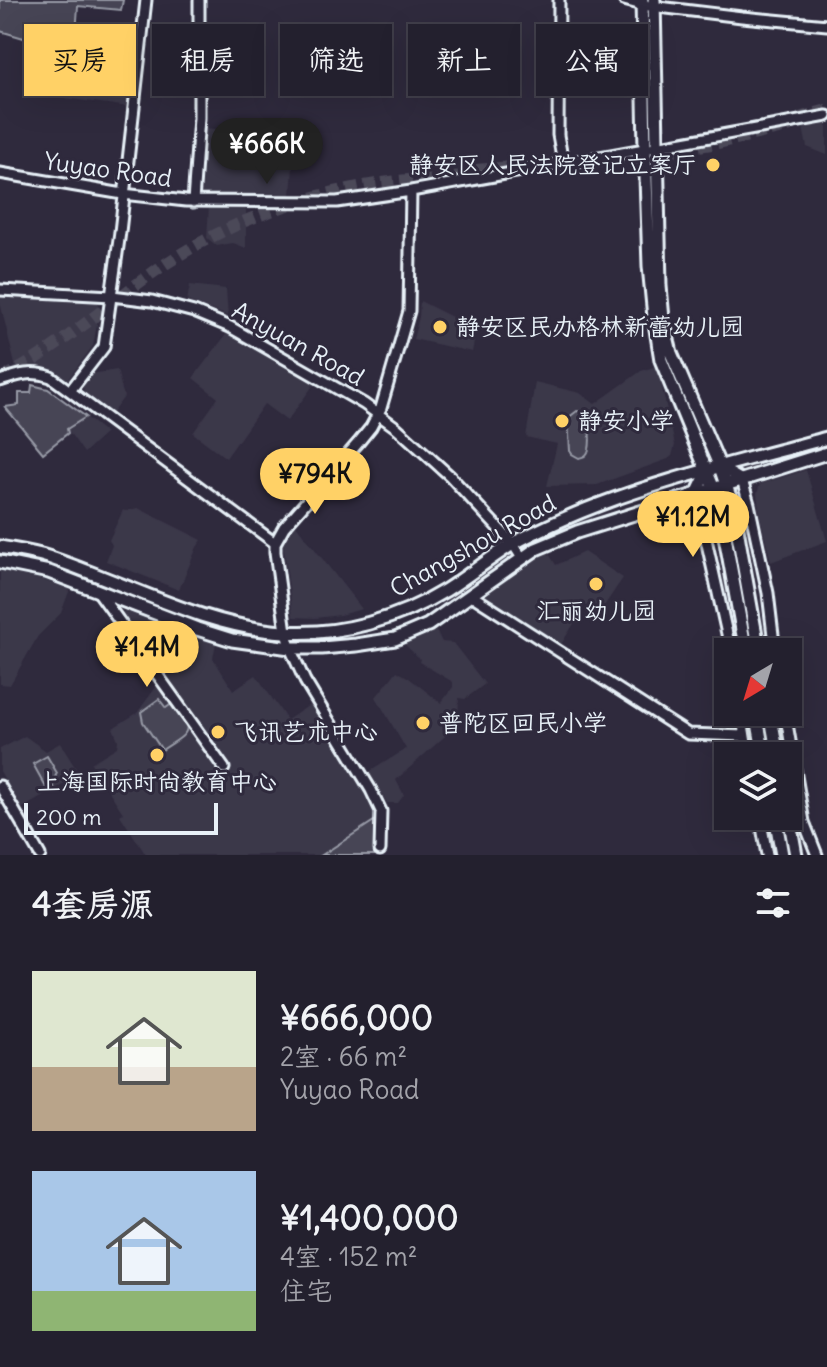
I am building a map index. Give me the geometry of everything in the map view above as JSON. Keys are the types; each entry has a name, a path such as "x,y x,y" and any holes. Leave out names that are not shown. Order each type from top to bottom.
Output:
{"main road":[{"path":"645,2 658,145 663,319 671,353 727,485 757,638"},
{"path":"645,2 645,148 654,317 661,360 720,509 743,638"},
{"name":"Changshou Road","path":"0,547 44,555 201,615 253,628 306,632 361,626 398,614 444,591 518,551 568,517 634,493 827,438"},
{"name":"Changshou Road","path":"0,562 49,572 208,633 246,643 322,648 395,639 428,625 471,595 518,551 536,549 577,532 827,453"},
{"path":"778,830 782,855"},
{"path":"791,830 796,855"}],"street":[{"path":"70,391 104,347 146,0"},
{"path":"193,202 199,118 199,0"},
{"path":"559,0 558,135 563,163"},
{"path":"624,0 742,17 827,25"},
{"name":"Yuyao Road","path":"0,173 123,194 193,202 337,202 827,116"},
{"path":"380,850 381,811 305,681 290,648 275,543 284,527 358,443 378,413 409,311 411,191"},
{"name":"Anyuan Road","path":"0,290 152,301 194,312 230,327 378,413 450,476 518,551"},
{"path":"0,381 24,374 40,373 51,377 275,543"},
{"path":"720,467 742,480 761,555 773,638"},
{"path":"707,471 696,494 728,638"},
{"path":"97,590 224,768"},
{"path":"471,595 688,734 744,736"},
{"path":"743,726 745,742"},
{"path":"787,726 804,822 817,855"},
{"path":"0,786 40,855"},
{"path":"763,830 767,855"}],"shaded area":[{"path":"0,0 123,0 121,10 78,6 77,24 24,24 24,38 0,31"},
{"path":"57,96 130,96 129,107"},
{"path":"827,123 827,155 807,147 803,127"},
{"path":"205,128 295,137 291,196 201,196"},
{"path":"209,206 246,207 246,248 233,243 217,246 207,238"},
{"path":"190,285 226,289 228,316 187,301"},
{"path":"0,295 97,301 100,309 93,346 66,382 34,367 16,369 0,302"},
{"name":"静安区民办格林新蕾幼儿园","path":"420,301 452,317 475,337 472,352 413,339"},
{"path":"228,332 315,383 287,421 264,404 226,458 193,433 218,398 193,378"},
{"path":"657,366 675,445 672,456 597,485 547,486 557,444 526,437 535,382 580,393 595,404 641,371"},
{"path":"117,370 124,397 112,413 84,392 82,383 89,374"},
{"path":"32,385 48,389 86,417 67,429 68,433 43,453 5,407 19,405 19,393 31,393"},
{"path":"577,411 585,413 590,434 588,452 579,458 570,451 568,418"},
{"path":"86,417 106,433 84,453 67,429"},
{"path":"806,470 827,541 771,562 759,514 757,494 760,484"},
{"path":"138,508 202,540 179,590 106,561 112,545 109,540 123,510"},
{"path":"295,524 362,609 316,618 293,617 283,544"},
{"path":"546,549 556,565 584,552 623,578 600,612 589,605 585,606 560,646 484,597 483,592"},
{"path":"0,569 70,589 61,613 38,636 10,685 0,684"},
{"path":"128,608 216,643 213,658 233,690 256,675 287,720 314,702 367,789 377,809 377,819 322,855 146,855 91,763 117,747 118,740 113,728 137,713 159,683 118,615"},
{"path":"435,629 442,642 453,643 485,684 465,699 459,698 458,720 451,726 453,729 396,780 404,795 398,803 387,803 369,772 406,749 376,697 397,671 441,703 453,687 453,682 419,662 420,659 403,643"},
{"path":"159,699 166,708 173,703 186,726 184,735 162,750 143,722 141,712"},
{"path":"25,736 46,751 60,743 80,775 21,809 0,771 0,749"},
{"path":"47,756 57,773 55,790 49,793 33,764"},
{"path":"377,819 374,855 322,855"}],"tunnel":[{"path":"799,118 827,110"},
{"path":"593,163 718,143 791,126"},
{"path":"476,170 537,165"},
{"path":"3,378 63,340 158,269 242,222 334,192 409,180 483,175"}],"place":[{"name":"静安区人民法院登记立案厅","path":"713,165"},
{"name":"静安区民办格林新蕾幼儿园","path":"440,327"},
{"name":"静安小学","path":"562,421"},
{"name":"汇丽幼儿园","path":"596,584"},
{"name":"普陀区回民小学","path":"423,723"},
{"name":"飞讯艺术中心","path":"218,732"},
{"name":"上海国际时尚教育中心","path":"157,755"}]}
